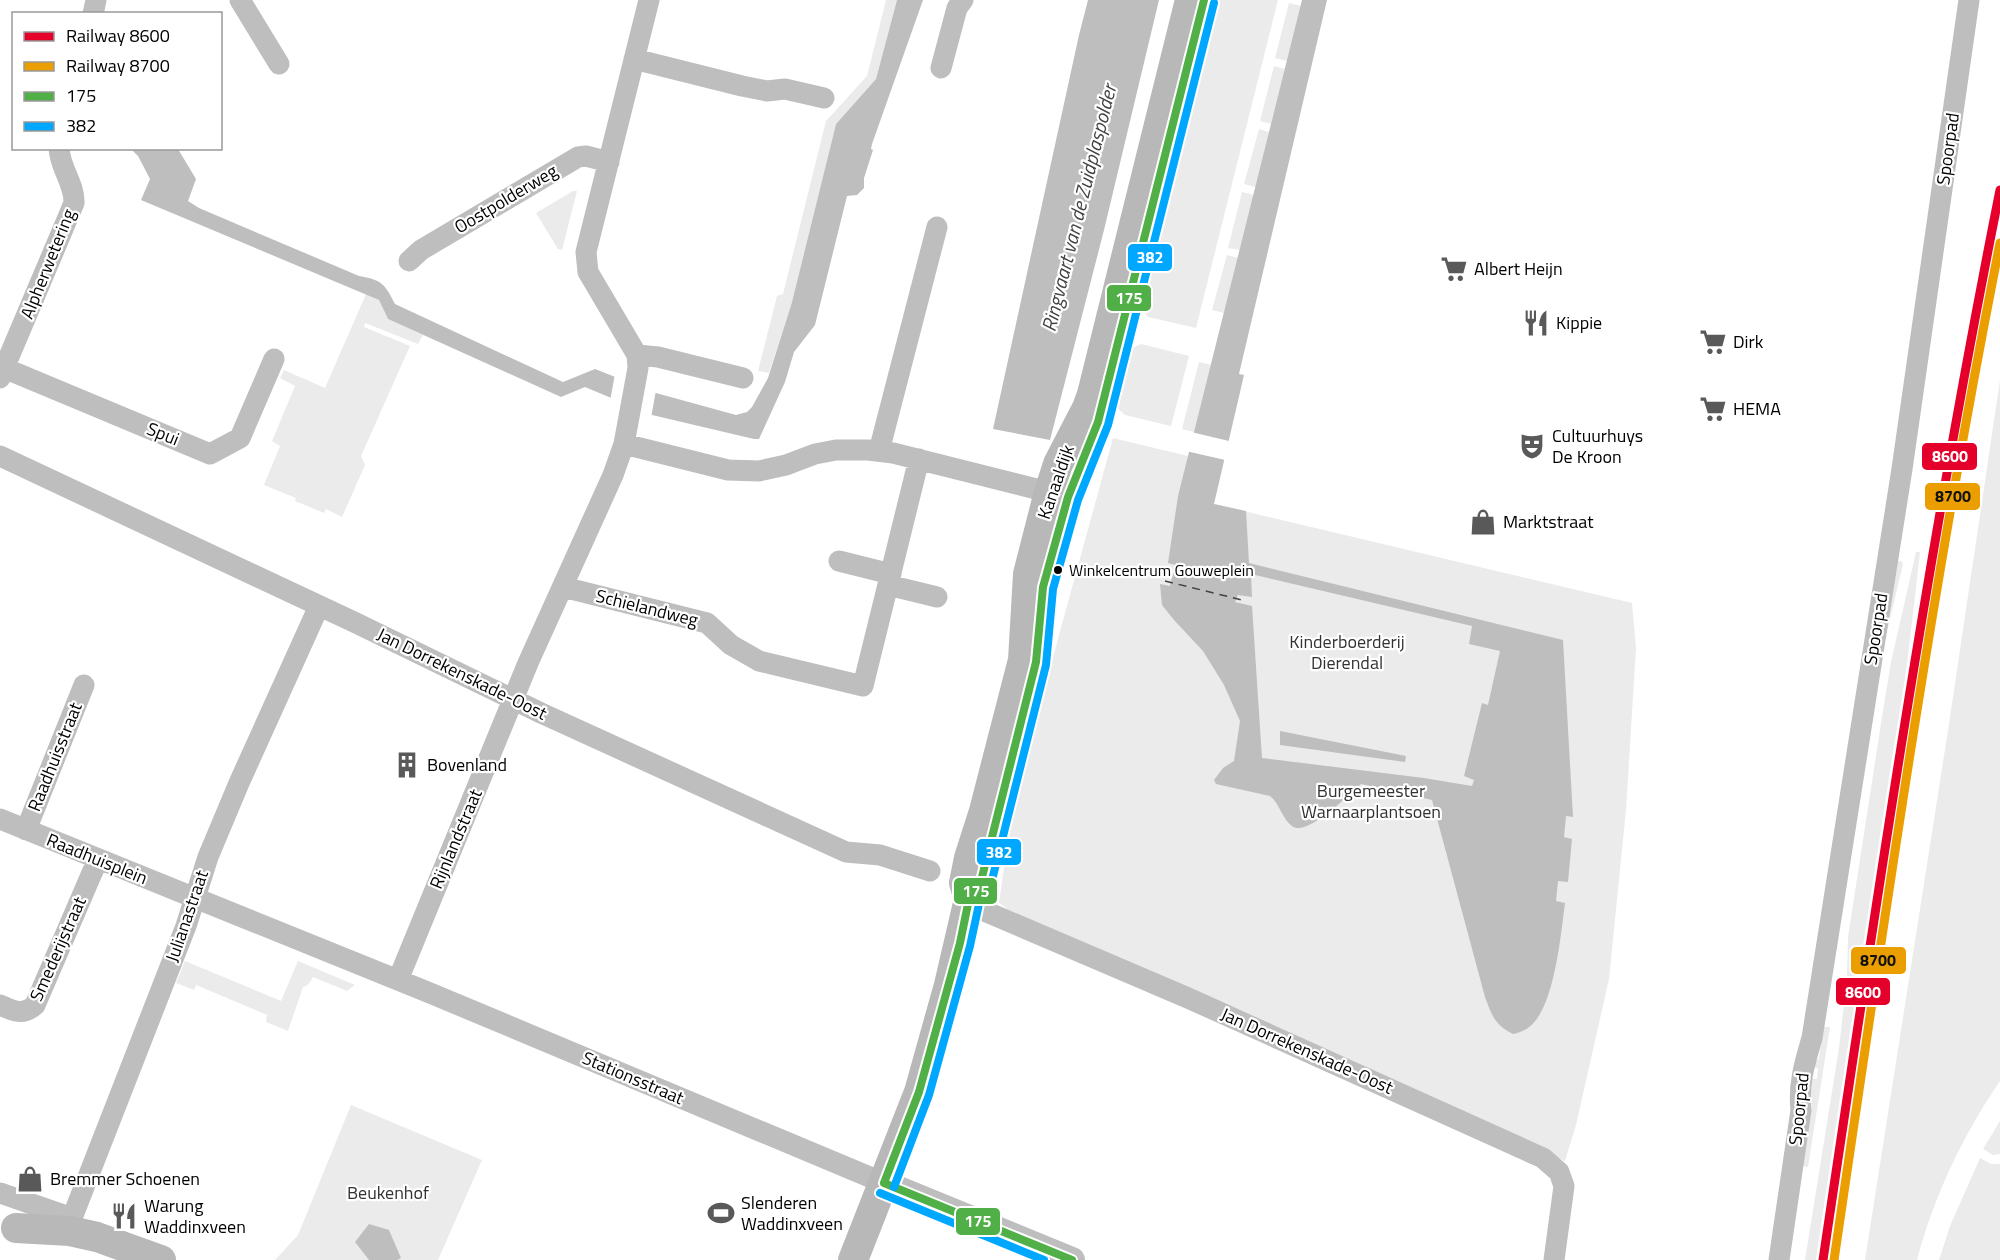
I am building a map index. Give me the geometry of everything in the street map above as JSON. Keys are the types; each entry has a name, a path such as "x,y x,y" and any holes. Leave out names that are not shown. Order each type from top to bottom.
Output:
{"main road":[{"name":"Kanaaldijk","path":"1059,494 1058,464 1092,394 1190,0"},
{"name":"Kanaaldijk","path":"853,1260 919,1092 969,902 964,876 984,811 1023,660 1028,574 1059,494 1098,422 1204,0"},
{"path":"8,1225 71,1224 97,1237 161,1260"},
{"path":"8,1225 35,1238 110,1260"}],"street":[{"path":"240,0 279,64"},
{"path":"513,698 613,475 624,444 636,380 637,355 586,266 586,252 649,0"},
{"path":"941,68 957,8 963,0"},
{"name":"Spoorpad","path":"1779,1259 1800,1110 1799,1094 1814,1029 1902,470 1969,0"},
{"path":"634,59 750,88 767,91 785,89 824,98"},
{"name":"Alpherwetering","path":"2,373 74,203 74,192 63,169 59,150"},
{"name":"Oostpolderweg","path":"409,261 421,250 578,157 586,156 609,162"},
{"path":"879,451 937,227"},
{"path":"637,355 658,357 743,378"},
{"name":"Spui","path":"2,373 210,454 240,438 274,359"},
{"path":"624,444 744,472 772,469 815,454 836,450 879,451 1059,494"},
{"name":"Jan Dorrekenskade-Oost","path":"0,456 541,713 846,852 880,855 930,871"},
{"name":"Schielandweg","path":"563,586 706,623 731,645 759,661 863,686 919,459"},
{"path":"839,561 937,597"},
{"name":"Julianastraat","path":"71,1224 186,926 201,876 232,799 319,606"},
{"name":"Raadhuisstraat","path":"26,830 84,685"},
{"name":"Rijnlandstraat","path":"398,980 513,698"},
{"name":"Raadhuisplein","path":"0,819 194,899"},
{"name":"Smederijstraat","path":"0,1005 20,1012 28,1011 34,1005 98,859"},
{"name":"Stationsstraat","path":"194,899 398,980 1072,1260"},
{"name":"Jan Dorrekenskade-Oost","path":"969,902 1543,1158 1559,1172 1564,1186 1554,1260"},
{"path":"0,1193 71,1224"}],"green space":[{"path":"886,0 897,0 876,79 836,124 792,302 769,373 758,371 777,296 783,294 826,121 867,76"},
{"path":"1215,0 1278,0 1196,328 1148,317 1139,305"},
{"path":"1289,3 1301,6 1287,61 1275,58"},
{"path":"1274,66 1285,69 1271,124 1260,121"},
{"path":"1259,129 1269,132 1256,187 1244,184"},
{"path":"573,191 577,191 562,250 558,249 536,213"},
{"path":"1242,192 1254,195 1240,250 1228,248"},
{"path":"1227,255 1238,258 1224,313 1212,310"},
{"path":"366,294 379,300 388,319 423,335 418,344 365,323 364,327 410,346 361,456 365,465 342,517 326,509 324,513 264,485 280,446 272,441 295,386 280,378 284,370 325,388"},
{"path":"1141,344 1189,356 1171,426 1125,415 1113,404 1127,350"},
{"path":"1199,362 1211,365 1194,432 1182,429"},
{"path":"2000,380 2000,1081 1962,1144 1951,1167 1932,1213 1917,1260 1865,1260 1949,724"},
{"name":"Burgemeester Warnaarplantsoen","path":"1113,438 1188,456 1187,459 1214,504 1632,603 1636,648 1626,810 1609,979 1576,1125 1565,1161 1010,911 999,903 1005,860 998,858"},
{"path":"1916,552 1920,552 1910,641 1872,907 1816,1260 1805,1260 1839,1048 1847,977 1848,937 1882,717 1891,662"},
{"path":"1897,561 1903,564 1883,649"},
{"path":"185,961 281,1001 298,961 355,985 347,991 313,977 308,985 303,987 288,1031 266,1022 267,1015 196,985 194,990 176,983"},
{"path":"1823,1027 1830,1027 1808,1167 1802,1166 1812,1105 1805,1094 1807,1078 1817,1079 1818,1068 1809,1067 1819,1058"},
{"name":"Beukenhof","path":"351,1105 482,1160 438,1260 275,1260 298,1235"},
{"path":"2000,1121 2000,1154 1993,1155 1983,1149"},
{"path":"1980,1158 1991,1164 2000,1164 2000,1260 1939,1260 1950,1226"}],"water":[{"path":"897,0 923,0 872,144 871,149 873,150 864,178 864,188 857,195 847,196 815,325 794,352 785,382 759,439 652,415 585,387 561,397 388,319 379,300 141,200 150,179 138,156 132,150 179,150 196,179 188,201 199,208 359,276 378,281 385,287 395,304 563,382 595,369 656,393 736,415 747,412 752,407 768,378 792,302 836,124 876,79"},
{"name":"Ringvaart van de Zuidplaspolder","path":"1088,0 1159,0 1104,230 1050,440 993,429"},
{"path":"1302,0 1327,0 1239,374 1244,375 1214,504 1246,511 1249,563 1563,640 1573,817 1566,816 1564,837 1572,839 1568,882 1558,881 1556,901 1565,903 1559,947 1548,996 1534,1023 1526,1029 1513,1034 1507,1031 1498,1023 1490,1010 1432,800 1361,784 1317,821 1299,828 1289,823 1270,796 1216,784 1214,780 1223,768 1234,761 1240,721 1224,685 1203,651 1162,605 1160,584 1170,586 1175,565 1168,563 1178,496","holes":["1251,574 1472,626 1469,644 1500,651 1488,705 1482,703 1464,776 1474,780 1472,786 1262,758 1252,606 1235,602 1238,595 1252,597"]},
{"path":"1280,731 1406,756 1405,762 1280,745"},
{"path":"369,1224 389,1230 401,1258 369,1260 355,1242"}],"pier":[{"path":"615,374 656,390 651,418 610,401"},
{"path":"1191,432 1229,441 1225,460 1186,451"}],"ferry route":[{"path":"1165,581 1242,600"}],"rail line":[{"name":"8600","path":"1823,1260 1927,590 2000,190"},
{"name":"8700","path":"1834,1260 1931,623 2000,243"}],"transit line":[{"name":"175","path":"884,1183 919,1092 960,943 969,899 981,881 1036,662 1043,587 1068,497 1098,422 1204,0"},
{"name":"382","path":"894,1187 929,1095 970,946 979,904 991,884 1046,665 1053,589 1078,500 1108,425 1214,3"},
{"name":"175","path":"884,1183 1072,1260"},
{"name":"382","path":"880,1193 1044,1260"}],"place":[{"name":"Albert Heijn","path":"1454,269"},
{"name":"Kippie","path":"1536,323"},
{"name":"Dirk","path":"1713,342"},
{"name":"HEMA","path":"1713,409"},
{"name":"Cultuurhuys De Kroon","path":"1532,446"},
{"name":"Marktstraat","path":"1483,522"},
{"name":"Winkelcentrum Gouweplein","path":"1058,570"},
{"name":"Bovenland","path":"407,765"},
{"name":"Bremmer Schoenen","path":"30,1179"},
{"name":"Slenderen Waddinxveen","path":"721,1213"},
{"name":"Warung Waddinxveen","path":"124,1216"}],"park label":[{"name":"Kinderboerderij Dierendal","path":"1347,652"}]}
